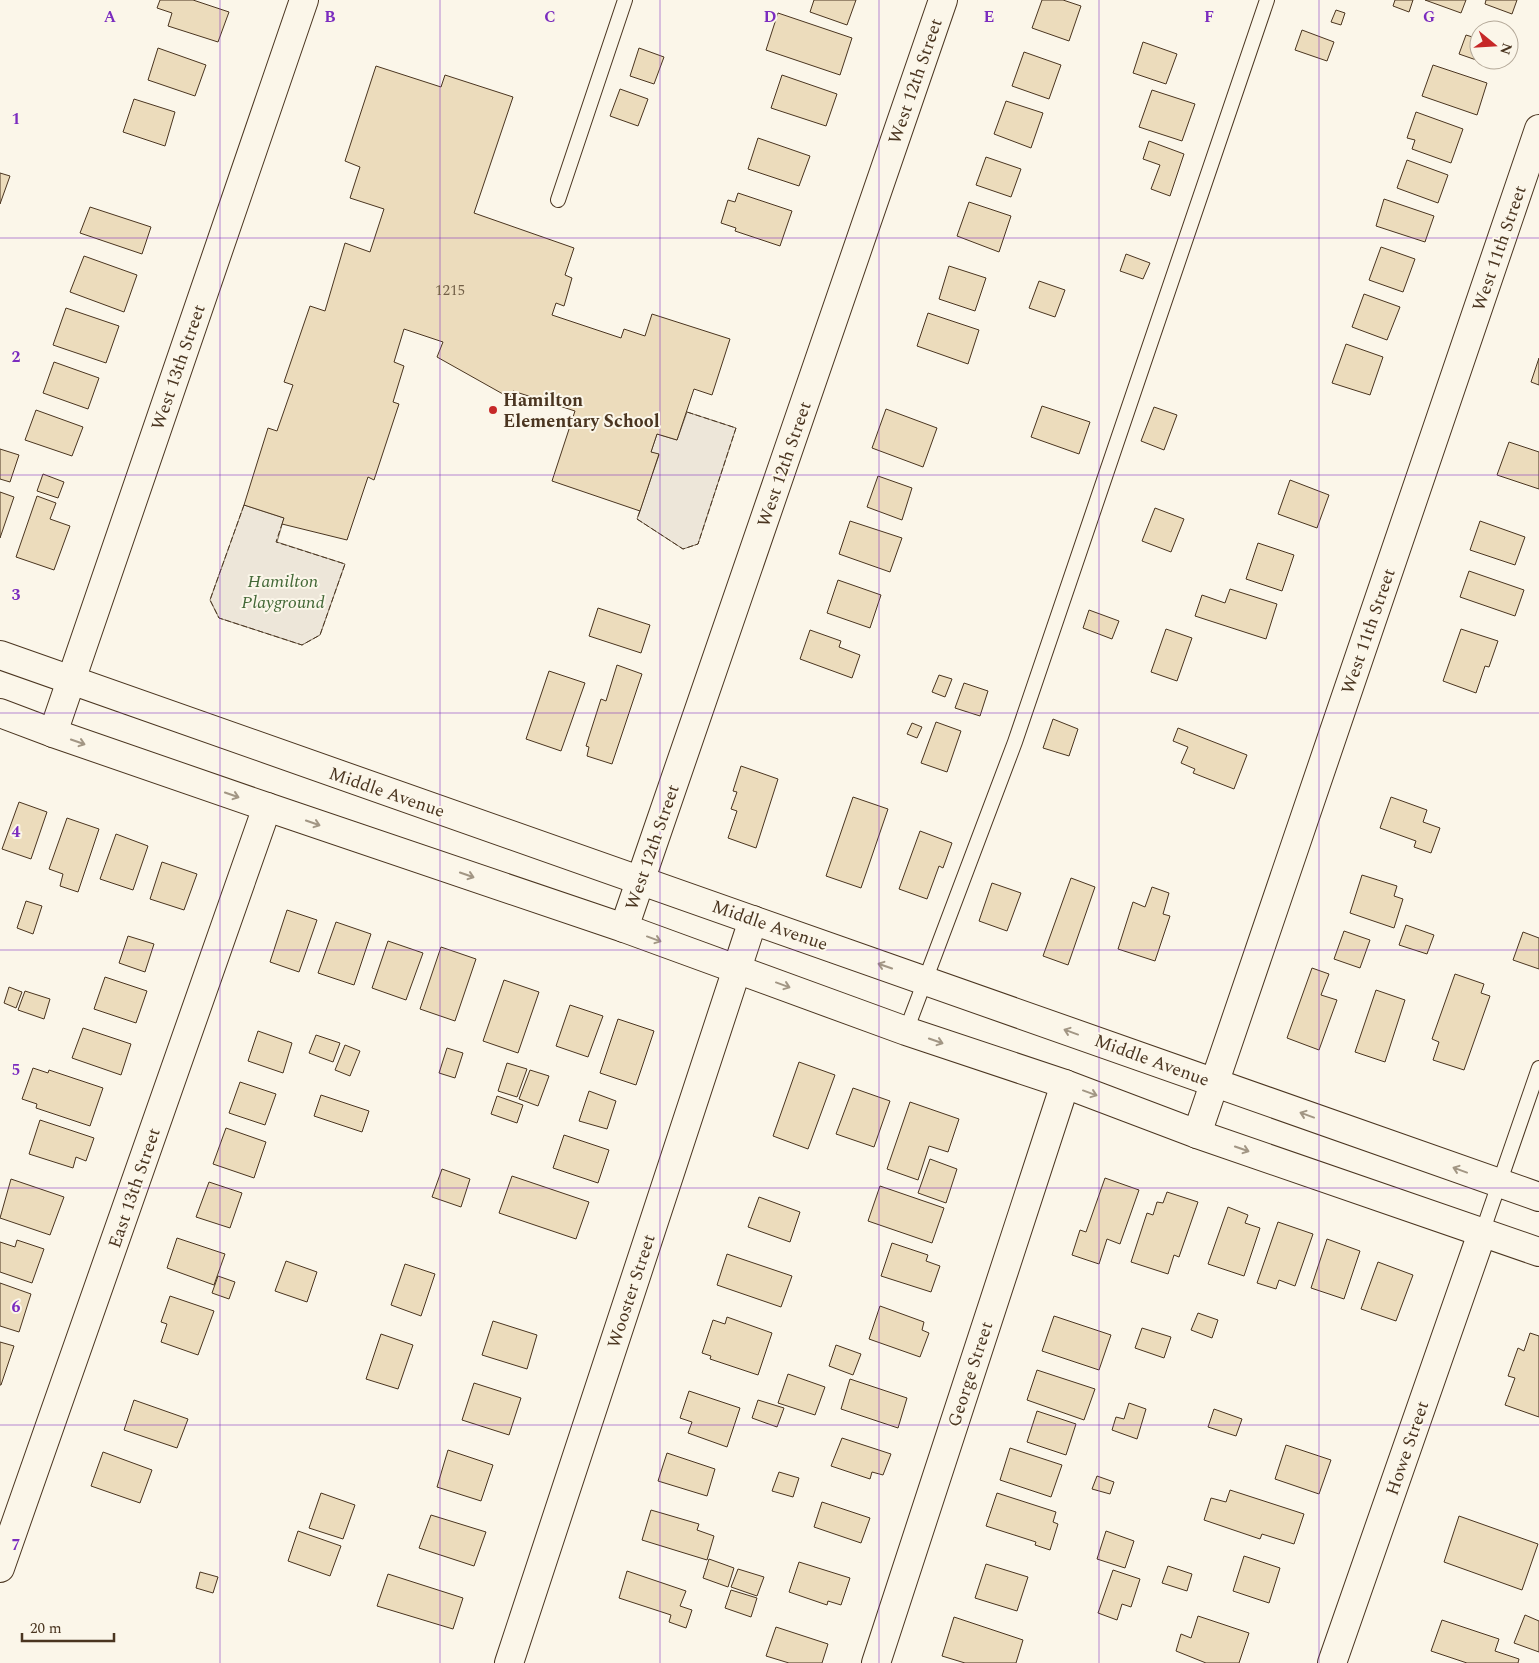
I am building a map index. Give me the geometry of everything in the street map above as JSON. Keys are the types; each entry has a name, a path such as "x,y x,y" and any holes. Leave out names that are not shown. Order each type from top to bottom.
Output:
{"street":[{"name":"West 13th Street","path":"53,733 304,0"},
{"name":"West 12th Street","path":"624,928 943,0"},
{"name":"West 11th Street","path":"1197,1134 1539,129"},
{"name":"Middle Avenue","path":"0,655 1539,1197"},
{"path":"0,713 267,807 624,928 906,1030 1065,1084 1197,1134 1539,1252"},
{"name":"East 13th Street","path":"0,1568 267,807"},
{"name":"Wooster Street","path":"508,1663 753,920"},
{"name":"George Street","path":"876,1663 1065,1084"},
{"name":"Howe Street","path":"1332,1663 1482,1233"}],"lane":[{"path":"558,200 626,0"},
{"path":"906,1030 1015,742 1267,0"},
{"path":"1482,1233 1539,1068"}],"green space":[{"path":"687,412 736,428 698,544 683,549 637,519 659,455 651,452 657,434 677,440"},
{"name":"Hamilton Playground","path":"244,505 284,518 277,542 345,564 320,635 302,645 219,618 210,600"}],"building":[{"path":"160,0 193,0 229,12 218,42 168,26 172,13 157,8"},
{"path":"814,0 856,0 847,25 810,12"},
{"path":"1042,0 1063,0 1081,6 1069,41 1032,28"},
{"path":"1395,0 1413,0 1409,12 1393,6"},
{"path":"1425,0 1466,0 1461,13"},
{"path":"1486,0 1517,0 1512,14 1485,4"},
{"path":"1336,10 1345,13 1341,25 1331,22"},
{"path":"778,13 852,38 840,75 766,50"},
{"path":"1302,30 1334,42 1327,61 1295,50"},
{"path":"1466,35 1469,36 1469,57 1459,54"},
{"path":"1143,42 1177,54 1166,84 1133,73"},
{"path":"158,48 206,65 195,96 148,80"},
{"path":"639,48 664,57 654,84 630,76"},
{"path":"1024,52 1061,65 1049,99 1012,86"},
{"path":"1433,65 1487,83 1477,115 1422,96"},
{"path":"376,66 441,87 445,75 513,97 474,213 574,248 565,275 572,278 564,306 556,303 552,315 621,338 624,329 645,336 652,314 730,339 712,395 694,389 677,440 657,434 651,452 659,454 640,511 552,481 575,411 513,391 510,398 437,357 443,342 404,329 394,362 404,366 393,402 399,404 374,480 368,477 347,540 282,524 284,518 244,505 268,428 277,431 293,385 284,382 310,306 325,311 345,243 370,252 384,209 350,198 360,167 345,161"},
{"path":"782,75 837,94 826,126 771,108"},
{"path":"620,89 648,99 638,126 610,116"},
{"path":"1152,90 1195,104 1182,141 1139,127"},
{"path":"134,99 175,112 165,146 123,132"},
{"path":"1006,101 1043,113 1031,148 994,134"},
{"path":"1416,112 1463,129 1451,163 1412,149 1415,140 1407,138"},
{"path":"758,138 810,156 799,186 748,169"},
{"path":"1149,141 1184,154 1170,196 1151,189 1160,165 1143,159"},
{"path":"986,157 1021,169 1011,197 976,185"},
{"path":"1407,160 1448,175 1438,203 1397,188"},
{"path":"0,173 10,176 0,204"},
{"path":"738,193 792,211 780,246 735,231 736,228 721,223 728,200 735,202"},
{"path":"1384,199 1434,216 1425,242 1376,226"},
{"path":"969,202 1011,216 999,252 957,236"},
{"path":"90,207 151,227 142,254 80,233"},
{"path":"1381,247 1415,259 1403,292 1369,280"},
{"path":"1126,254 1150,263 1143,279 1120,271"},
{"path":"84,256 137,275 124,312 70,292"},
{"path":"949,266 986,278 975,311 939,299"},
{"path":"1039,281 1065,290 1055,317 1029,308"},
{"path":"1364,294 1400,307 1387,340 1352,327"},
{"path":"66,308 119,326 106,363 53,345"},
{"path":"928,313 979,330 968,364 917,346"},
{"path":"1346,344 1383,357 1370,395 1332,383"},
{"path":"1539,358 1539,385 1531,382"},
{"path":"54,362 99,378 88,409 43,393"},
{"path":"1042,406 1090,422 1079,454 1031,437"},
{"path":"1154,407 1177,415 1164,450 1141,441"},
{"path":"886,409 937,428 923,467 872,448"},
{"path":"36,410 83,427 72,456 25,440"},
{"path":"1509,442 1539,452 1539,489 1497,475"},
{"path":"0,449 19,455 10,482 0,479"},
{"path":"43,474 64,482 58,498 37,491"},
{"path":"878,476 912,488 902,520 867,507"},
{"path":"1290,480 1329,495 1317,528 1278,514"},
{"path":"0,492 14,497 0,538"},
{"path":"37,496 56,503 50,519 70,526 54,570 16,557"},
{"path":"1155,508 1184,519 1171,552 1142,541"},
{"path":"850,521 902,538 890,572 839,554"},
{"path":"1480,521 1525,537 1515,565 1470,550"},
{"path":"1258,543 1294,555 1282,591 1246,579"},
{"path":"1469,571 1524,590 1515,616 1460,597"},
{"path":"838,580 881,595 870,628 827,613"},
{"path":"1230,589 1277,604 1266,639 1195,616 1202,595 1225,603"},
{"path":"598,608 650,625 641,653 589,636"},
{"path":"1089,610 1119,621 1112,639 1083,628"},
{"path":"1166,629 1192,638 1177,681 1151,672"},
{"path":"1461,629 1498,641 1489,667 1485,666 1476,693 1443,681"},
{"path":"810,630 841,641 839,647 860,655 852,678 800,659"},
{"path":"617,665 642,674 612,764 587,756 589,747 586,746 601,699 606,701"},
{"path":"549,671 585,683 561,751 526,739"},
{"path":"939,675 952,679 945,697 932,692"},
{"path":"964,683 988,691 980,716 955,708"},
{"path":"1053,719 1078,729 1069,756 1043,748"},
{"path":"936,722 961,731 947,772 921,763"},
{"path":"912,723 922,727 917,738 907,734"},
{"path":"1178,728 1247,755 1234,789 1193,773 1195,769 1181,763 1188,747 1173,741"},
{"path":"741,766 778,779 756,848 728,838 737,811 731,809 737,792 733,791"},
{"path":"853,797 888,809 861,888 826,876"},
{"path":"1391,797 1427,810 1423,822 1440,828 1431,853 1414,847 1416,841 1380,828"},
{"path":"19,802 47,812 31,859 2,849"},
{"path":"67,818 99,829 78,892 60,886 63,874 49,869"},
{"path":"920,831 952,843 943,868 939,866 927,899 899,889"},
{"path":"116,834 148,846 133,890 100,879"},
{"path":"162,862 197,874 184,910 150,899"},
{"path":"1362,875 1397,886 1394,896 1403,899 1394,928 1350,913"},
{"path":"1071,878 1095,887 1068,965 1043,956"},
{"path":"992,883 1021,893 1007,931 979,921"},
{"path":"1152,887 1169,893 1163,914 1170,916 1155,961 1118,949 1133,902 1145,907"},
{"path":"26,901 42,906 33,934 17,928"},
{"path":"287,910 317,920 299,972 270,962"},
{"path":"336,922 371,934 354,985 318,973"},
{"path":"1406,925 1434,935 1427,954 1399,945"},
{"path":"1344,931 1370,940 1360,968 1334,959"},
{"path":"1523,932 1539,938 1539,969 1513,960"},
{"path":"128,936 154,944 145,972 119,963"},
{"path":"388,941 423,953 406,1000 372,988"},
{"path":"441,947 476,959 455,1021 420,1009"},
{"path":"1312,968 1329,974 1321,995 1337,1000 1319,1050 1287,1038"},
{"path":"1455,974 1484,984 1481,993 1490,996 1464,1070 1433,1060 1439,1042 1432,1039"},
{"path":"105,977 147,991 136,1023 94,1009"},
{"path":"504,980 539,992 518,1053 483,1041"},
{"path":"9,987 22,992 16,1008 4,1003"},
{"path":"1376,990 1405,1000 1385,1062 1355,1052"},
{"path":"25,991 50,999 44,1019 18,1010"},
{"path":"570,1005 603,1016 588,1057 556,1046"},
{"path":"618,1019 654,1031 636,1085 600,1073"},
{"path":"83,1028 131,1044 121,1075 72,1058"},
{"path":"258,1031 292,1043 283,1073 248,1061"},
{"path":"316,1035 340,1043 333,1062 309,1053"},
{"path":"345,1045 360,1051 350,1076 335,1070"},
{"path":"447,1048 463,1053 455,1078 439,1073"},
{"path":"799,1062 835,1075 808,1149 773,1136"},
{"path":"507,1063 527,1069 517,1097 498,1091"},
{"path":"33,1068 48,1073 49,1070 103,1088 90,1126 36,1108 37,1104 22,1099"},
{"path":"530,1070 549,1076 538,1106 519,1099"},
{"path":"240,1082 276,1094 265,1125 229,1113"},
{"path":"853,1088 890,1101 874,1147 836,1134"},
{"path":"589,1091 616,1101 607,1129 579,1121"},
{"path":"321,1095 369,1111 362,1132 314,1116"},
{"path":"497,1096 523,1105 517,1123 491,1114"},
{"path":"910,1102 959,1119 948,1152 929,1146 918,1180 887,1169"},
{"path":"40,1120 94,1138 86,1161 76,1157 73,1168 29,1154"},
{"path":"226,1128 266,1142 254,1178 213,1164"},
{"path":"564,1135 609,1150 598,1183 553,1168"},
{"path":"930,1159 957,1169 946,1203 918,1193"},
{"path":"442,1169 470,1179 461,1207 432,1197"},
{"path":"512,1176 589,1202 576,1239 499,1213"},
{"path":"1105,1178 1139,1190 1120,1244 1107,1239 1099,1264 1072,1255 1080,1230 1086,1232"},
{"path":"11,1179 64,1197 50,1235 0,1218"},
{"path":"209,1182 242,1193 230,1228 196,1217"},
{"path":"880,1186 944,1208 932,1243 868,1221"},
{"path":"1167,1192 1198,1202 1179,1257 1174,1255 1168,1274 1131,1262 1147,1213 1153,1215 1157,1202 1163,1203"},
{"path":"759,1197 800,1212 790,1242 748,1227"},
{"path":"1228,1207 1248,1215 1245,1223 1260,1228 1244,1276 1208,1264"},
{"path":"1278,1222 1313,1234 1295,1286 1279,1280 1276,1289 1257,1283"},
{"path":"177,1238 225,1254 214,1285 167,1268"},
{"path":"1327,1239 1360,1251 1344,1299 1311,1288"},
{"path":"17,1240 44,1249 32,1283 0,1272 0,1242 15,1247"},
{"path":"892,1243 928,1255 926,1261 940,1266 931,1292 881,1276"},
{"path":"727,1254 792,1276 781,1307 717,1285"},
{"path":"286,1261 317,1272 307,1302 275,1291"},
{"path":"1378,1262 1413,1275 1396,1321 1361,1309"},
{"path":"405,1264 435,1274 421,1316 391,1305"},
{"path":"218,1276 235,1282 229,1299 212,1293"},
{"path":"0,1283 31,1294 19,1332 0,1326"},
{"path":"170,1296 214,1311 198,1355 161,1342 167,1324 161,1322"},
{"path":"880,1306 924,1322 922,1330 929,1333 920,1357 869,1339"},
{"path":"1198,1313 1218,1320 1212,1338 1191,1330"},
{"path":"1054,1316 1111,1335 1099,1370 1042,1351"},
{"path":"727,1317 772,1333 758,1375 710,1359 711,1356 702,1353 713,1320 725,1324"},
{"path":"493,1321 537,1335 527,1369 482,1355"},
{"path":"1142,1328 1171,1337 1164,1358 1135,1348"},
{"path":"1530,1333 1539,1336 1539,1417 1505,1405 1515,1378 1508,1376 1518,1348 1524,1351"},
{"path":"381,1334 413,1345 398,1389 366,1379"},
{"path":"0,1342 14,1346 1,1385 0,1385"},
{"path":"836,1345 861,1354 853,1375 829,1366"},
{"path":"1037,1370 1095,1389 1084,1420 1027,1400"},
{"path":"788,1374 825,1387 815,1415 778,1403"},
{"path":"850,1379 907,1398 898,1428 841,1409"},
{"path":"474,1383 521,1398 509,1435 462,1420"},
{"path":"689,1391 740,1408 727,1447 688,1433 692,1422 680,1418"},
{"path":"134,1400 188,1419 177,1448 124,1430"},
{"path":"758,1400 784,1408 777,1427 752,1418"},
{"path":"1129,1403 1146,1409 1137,1439 1112,1430 1116,1417 1124,1419"},
{"path":"1214,1409 1242,1419 1236,1436 1208,1427"},
{"path":"1037,1411 1076,1424 1066,1455 1027,1442"},
{"path":"842,1438 891,1454 883,1475 872,1472 870,1479 831,1466"},
{"path":"1286,1445 1331,1460 1319,1494 1275,1479"},
{"path":"1010,1448 1062,1465 1051,1497 1000,1480"},
{"path":"448,1450 493,1465 481,1501 437,1487"},
{"path":"103,1452 152,1470 140,1503 91,1486"},
{"path":"667,1453 715,1469 707,1496 658,1481"},
{"path":"779,1472 799,1478 793,1497 772,1491"},
{"path":"1097,1476 1114,1482 1110,1494 1092,1489"},
{"path":"1230,1490 1304,1514 1294,1544 1262,1534 1260,1539 1204,1520 1211,1498 1226,1502"},
{"path":"321,1493 355,1505 343,1539 309,1528"},
{"path":"997,1493 1056,1512 1053,1522 1058,1524 1050,1550 1035,1545 1036,1542 986,1526"},
{"path":"822,1502 870,1518 861,1543 814,1527"},
{"path":"651,1510 699,1524 697,1530 714,1536 707,1560 642,1540"},
{"path":"431,1515 486,1532 474,1566 419,1548"},
{"path":"1459,1516 1538,1544 1522,1590 1444,1562"},
{"path":"298,1531 341,1546 330,1576 288,1561"},
{"path":"1106,1531 1134,1541 1125,1568 1097,1559"},
{"path":"1244,1556 1280,1568 1269,1603 1233,1591"},
{"path":"709,1559 734,1568 728,1587 703,1578"},
{"path":"799,1562 850,1578 841,1605 828,1601 827,1605 789,1592"},
{"path":"986,1564 1028,1577 1017,1611 975,1598"},
{"path":"1168,1566 1192,1574 1187,1591 1162,1583"},
{"path":"738,1569 764,1577 757,1596 731,1587"},
{"path":"1113,1570 1140,1579 1131,1607 1122,1604 1117,1620 1098,1613"},
{"path":"627,1571 686,1591 680,1606 692,1610 686,1628 669,1622 671,1615 619,1598"},
{"path":"200,1572 218,1577 213,1593 196,1588"},
{"path":"388,1574 463,1598 453,1629 377,1606"},
{"path":"731,1590 757,1598 751,1617 725,1608"},
{"path":"1525,1615 1539,1621 1539,1652 1514,1643"},
{"path":"1198,1616 1249,1633 1239,1663 1206,1663 1176,1651 1181,1634 1191,1638"},
{"path":"954,1617 1023,1640 1016,1663 965,1663 942,1656"},
{"path":"1442,1620 1499,1639 1495,1651 1519,1659 1518,1663 1467,1663 1431,1651"},
{"path":"776,1627 828,1644 822,1663 789,1663 766,1656"}],"fence":[{"path":"640,511 637,519 683,549 698,544 736,428 687,412"},
{"path":"244,505 210,600 219,618 302,645 320,635 345,564 276,542 282,524"}],"place":[{"name":"Hamilton Elementary School","path":"493,410"}]}
